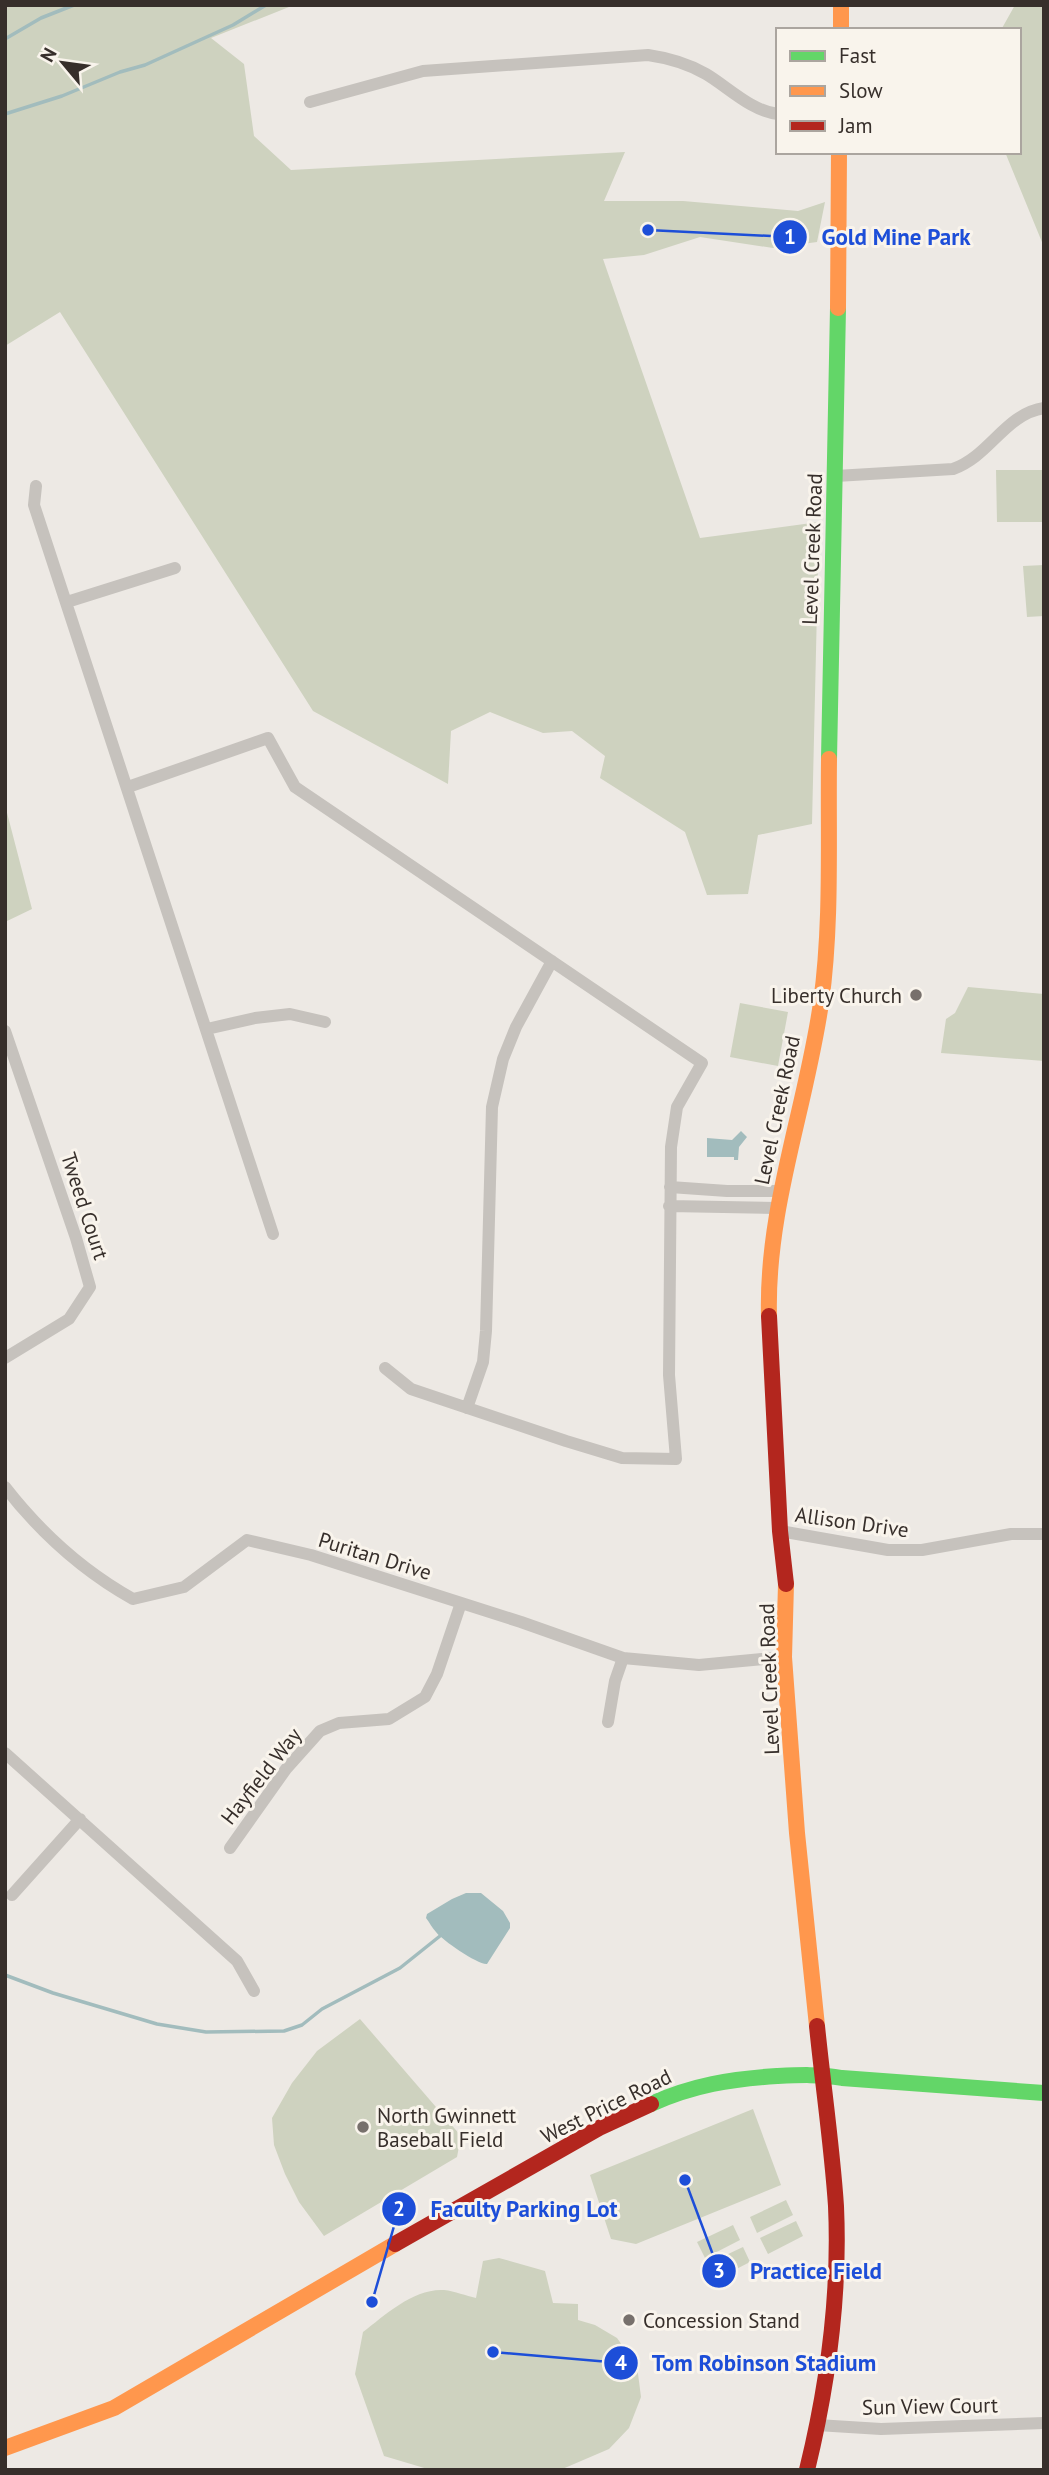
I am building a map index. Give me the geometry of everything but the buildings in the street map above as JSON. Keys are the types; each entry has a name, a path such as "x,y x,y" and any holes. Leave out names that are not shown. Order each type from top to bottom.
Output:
{"street":[{"path":"841,5 841,28"},
{"path":"310,102 423,71 648,55 671,58 704,73 765,113 776,114"},
{"name":"Level Creek Road","path":"807,2470 825,2382 835,2293 837,2232 832,2158 797,1833 784,1657 786,1585 770,1376 768,1294 777,1208 811,1062 827,939 839,154"},
{"path":"836,476 953,469 968,464 980,455 1016,419 1034,409 1044,408"},
{"path":"36,486 34,505 274,1234"},
{"path":"67,602 175,568"},
{"path":"128,787 268,738 295,787 702,1063 677,1107 671,1147 669,1375 676,1459 622,1458 566,1441 411,1389 385,1368"},
{"path":"467,1408 483,1362 492,1107 503,1059 512,1037 552,961"},
{"path":"207,1029 256,1018 290,1014 325,1022"},
{"name":"Tweed Court","path":"5,1031 90,1286 69,1319 5,1358"},
{"path":"670,1186 727,1191 780,1191"},
{"path":"669,1206 777,1208"},
{"name":"Puritan Drive","path":"5,1487 26,1514 74,1558 100,1580 133,1599 184,1587 247,1540 311,1555 522,1622 622,1658 699,1665 784,1657"},
{"name":"Allison Drive","path":"780,1531 888,1550 922,1550 1011,1534 1044,1534"},
{"name":"Hayfield Way","path":"230,1848 286,1769 320,1731 339,1724 389,1719 425,1697 437,1674 461,1603"},
{"path":"608,1722 622,1658"},
{"path":"5,1753 237,1961 254,1991"},
{"path":"12,1895 80,1819"},
{"name":"West Price Road","path":"5,2448 114,2408 318,2287 610,2123 678,2092 731,2079 822,2074 842,2078 1044,2092"},
{"name":"Sun View Court","path":"817,2425 881,2429 1044,2423"}],"green space":[{"path":"5,5 294,5 211,38 244,64 254,136 291,170 625,152 604,201 683,201 798,211 825,202 817,242 773,248 700,237 644,255 603,259 700,538 819,522 812,824 758,835 748,894 707,895 685,832 600,778 605,756 572,731 543,733 490,712 451,731 448,784 313,711 60,312 5,346"},
{"path":"1015,5 1044,5 1044,247 1006,154 1021,154 1021,28 1002,28"},
{"path":"996,470 1044,470 1044,522 997,522"},
{"path":"1044,565 1044,616 1027,617 1023,566"},
{"path":"5,805 32,909 5,922"},
{"path":"968,987 1044,994 1044,1061 941,1053 946,1019 955,1013"},
{"path":"740,1003 788,1012 778,1066 730,1057"},
{"name":"North Gwinnett Baseball Field","path":"360,2019 461,2136 457,2157 324,2236 299,2202 285,2174 274,2145 272,2118 292,2083 317,2051"},
{"path":"753,2109 781,2185 636,2244 611,2239 590,2175"},
{"path":"786,2200 793,2215 757,2233 750,2217"},
{"path":"796,2221 803,2236 768,2254 760,2238"},
{"path":"733,2225 740,2240 705,2258 697,2242"},
{"path":"743,2247 750,2262 715,2280 707,2264"},
{"path":"499,2258 545,2271 553,2303 578,2304 578,2320 595,2325 617,2338 637,2366 641,2397 629,2428 609,2449 560,2470 431,2470 384,2456 355,2374 363,2332 390,2311 422,2293 444,2290 476,2298 483,2261"}],"water":[{"path":"741,1131 747,1137 739,1147 738,1160 734,1160 734,1157 707,1157 707,1138 732,1140"},
{"path":"466,1893 481,1893 503,1911 510,1923 510,1928 487,1964 468,1956 445,1941 426,1918 427,1914"}],"waterway":[{"path":"5,39 41,18 74,5"},
{"path":"5,114 145,65 233,25 266,5"},
{"path":"5,1975 53,1993 157,2024 206,2032 284,2031 302,2025 322,2009 400,1968 440,1936"}],"traffic: fast":[{"path":"829,759 838,308"},
{"path":"651,2104 712,2084 793,2075 1044,2093"}],"traffic: slow":[{"path":"841,5 841,28"},
{"path":"838,308 839,154"},
{"path":"769,1316 770,1276 780,1198 821,1003 828,912 829,759"},
{"path":"786,1584 784,1657 797,1833 817,2026"},
{"path":"5,2448 114,2408 395,2244"}],"traffic: jam":[{"path":"769,1316 780,1531 786,1584"},
{"path":"807,2470 831,2339 837,2239 834,2184 817,2026"},
{"path":"395,2244 599,2128 651,2104"}],"place":[{"name":"Gold Mine Park","path":"648,230"},
{"name":"Liberty Church","path":"916,995"},
{"name":"North Gwinnett Baseball Field","path":"363,2127"},
{"name":"Practice Field","path":"685,2180"},
{"name":"Faculty Parking Lot","path":"372,2302"},
{"name":"Concession Stand","path":"629,2320"},
{"name":"Tom Robinson Stadium","path":"493,2352"}]}
